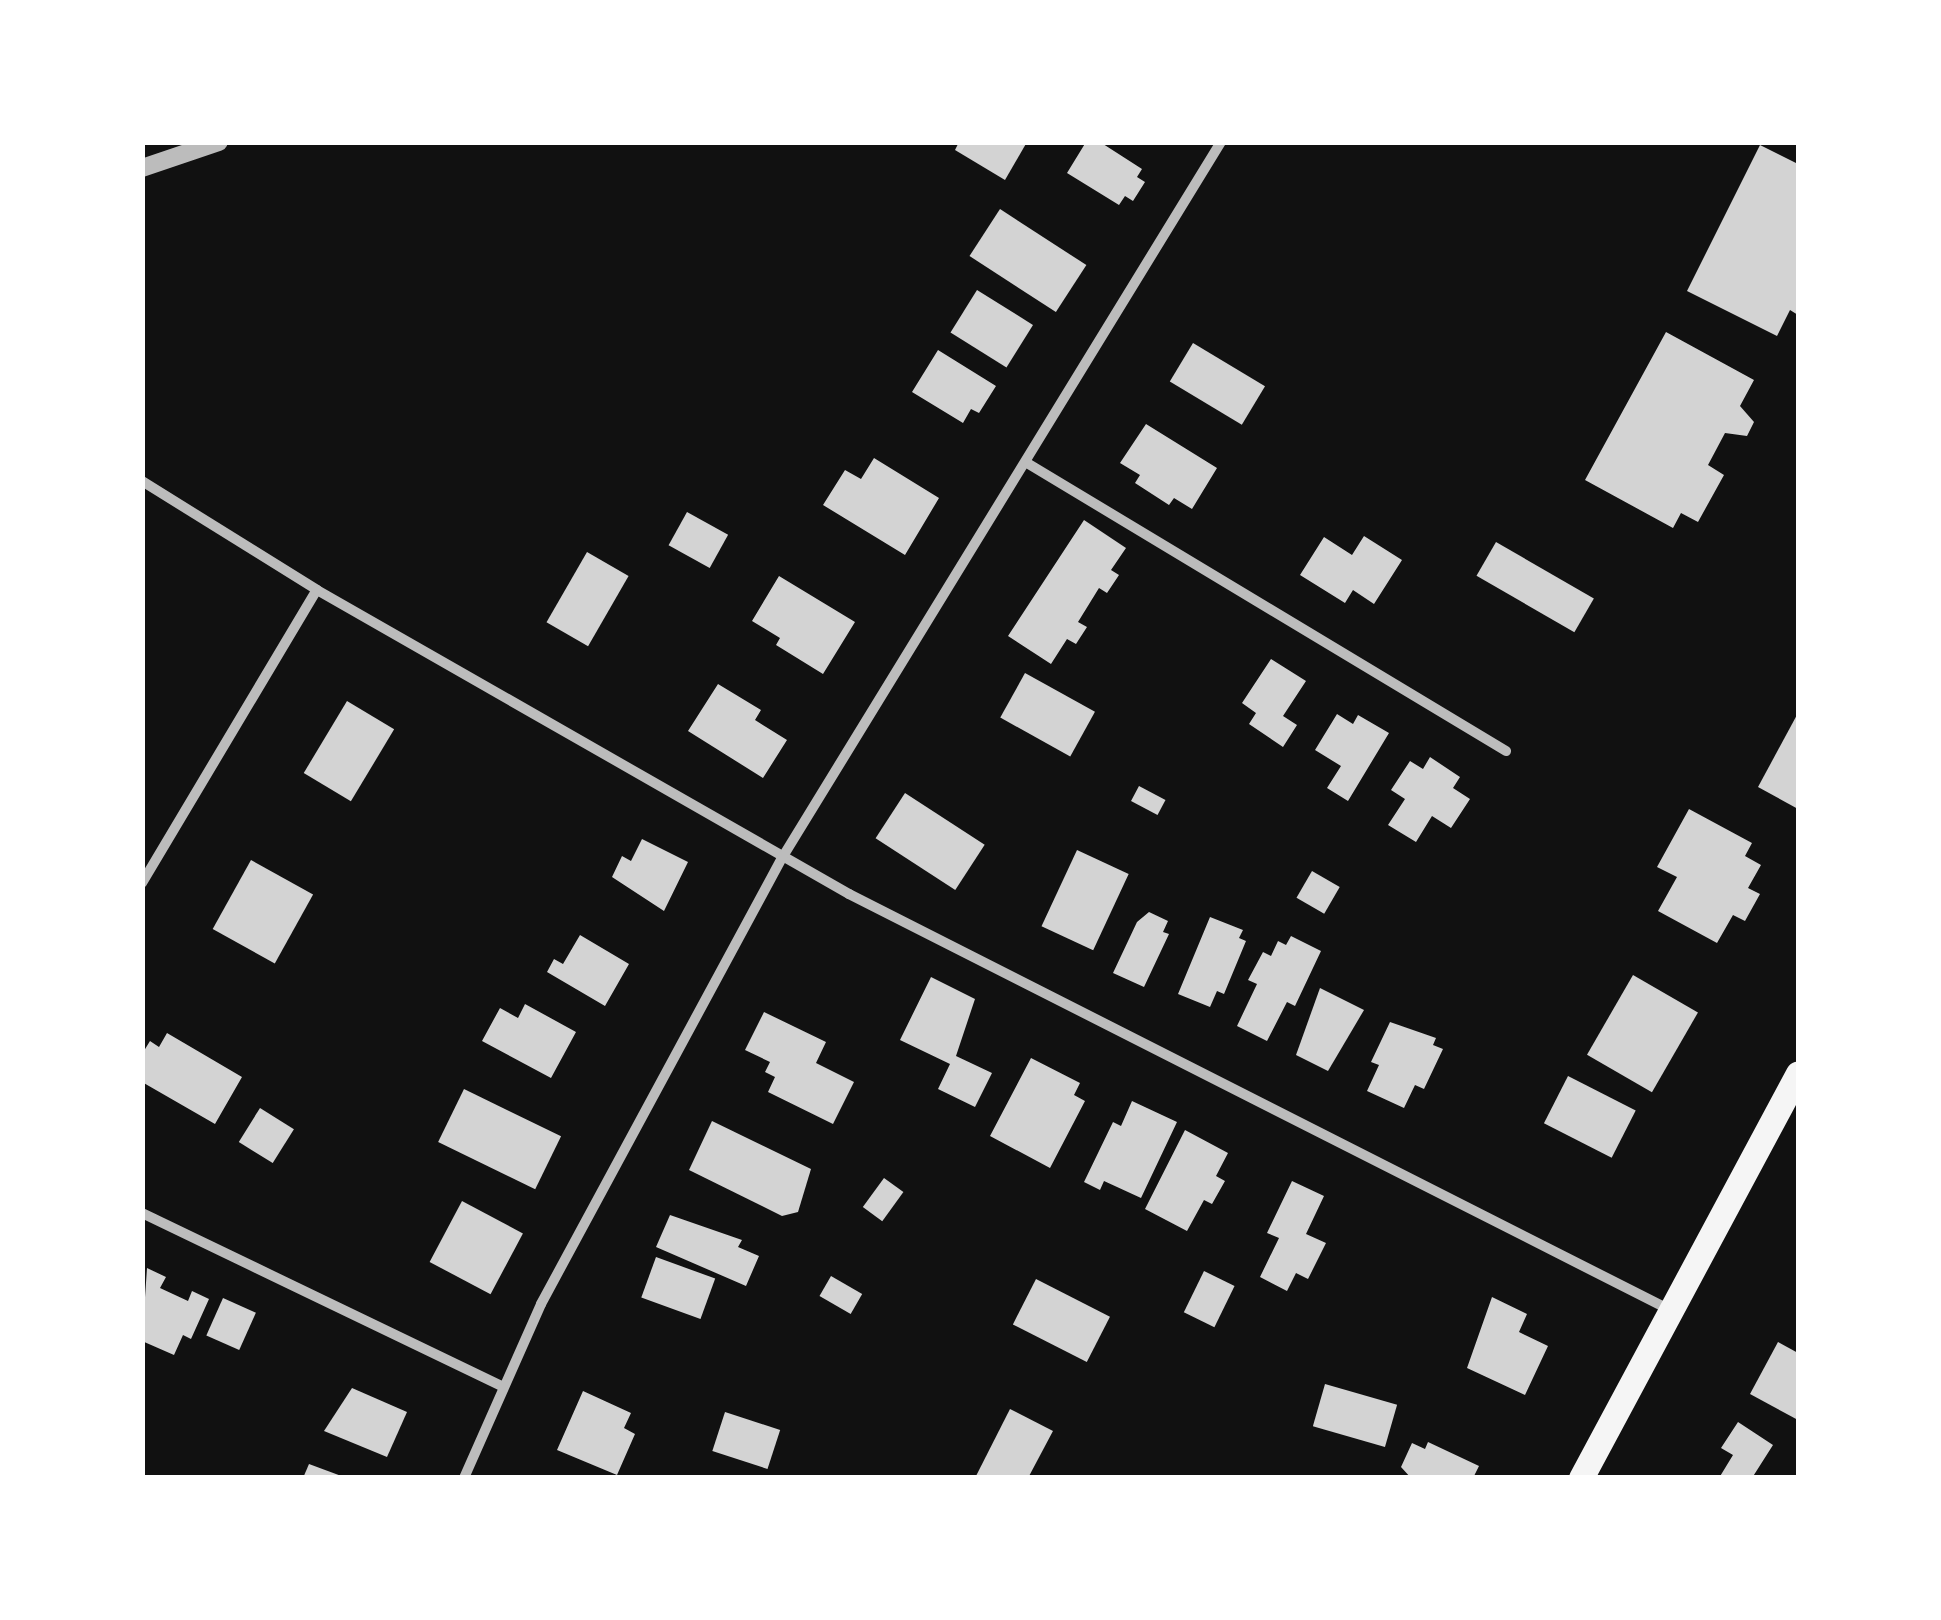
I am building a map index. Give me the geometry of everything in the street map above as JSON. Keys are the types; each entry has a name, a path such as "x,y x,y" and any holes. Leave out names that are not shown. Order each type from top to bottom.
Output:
{"main road":[{"path":"1582,1478 1798,1074"}],"street":[{"path":"142,168 219,142"},
{"path":"464,1478 501,1386 782,858 1220,142"},
{"path":"1026,463 1506,752"},
{"path":"142,481 317,590 782,858 1671,1311"},
{"path":"142,883 317,590"},
{"path":"142,1213 501,1386"}],"building":[{"path":"959,142 1027,142 1005,180 955,150"},
{"path":"1086,142 1100,142 1142,169 1137,177 1145,182 1133,201 1125,196 1119,205 1067,173"},
{"path":"1760,145 1798,164 1798,315 1790,310 1777,336 1687,291"},
{"path":"1000,209 1086,265 1056,312 970,256"},
{"path":"977,290 1033,325 1006,367 951,332"},
{"path":"1666,332 1754,380 1740,406 1754,422 1747,436 1725,433 1708,465 1724,475 1698,522 1681,513 1673,528 1585,480"},
{"path":"1193,343 1265,386 1242,425 1170,382"},
{"path":"938,350 996,386 979,413 971,409 963,423 912,392"},
{"path":"1146,424 1217,468 1192,509 1174,498 1169,505 1135,483 1140,475 1120,463"},
{"path":"874,458 939,498 905,555 823,505 845,470 861,479"},
{"path":"687,512 728,535 710,568 669,545"},
{"path":"1084,520 1126,548 1111,570 1119,575 1107,593 1099,588 1078,622 1087,627 1076,644 1067,639 1051,664 1008,636"},
{"path":"1364,536 1402,560 1374,604 1353,590 1345,603 1300,575 1324,537 1352,555"},
{"path":"1496,542 1594,598 1574,632 1476,576"},
{"path":"587,552 629,576 588,646 546,622"},
{"path":"779,576 855,622 823,674 776,645 780,638 752,621"},
{"path":"1271,659 1306,681 1283,716 1297,725 1283,747 1249,724 1256,713 1242,703"},
{"path":"1025,673 1095,712 1070,756 1000,718"},
{"path":"718,684 761,710 755,720 787,740 763,778 688,731"},
{"path":"347,701 394,729 351,801 304,773"},
{"path":"1798,713 1798,809 1758,787"},
{"path":"1337,714 1353,724 1358,715 1389,733 1348,801 1327,788 1341,766 1315,750"},
{"path":"1430,757 1460,777 1453,788 1470,799 1451,828 1432,816 1416,842 1388,825 1405,799 1391,790 1410,761 1423,769"},
{"path":"1139,786 1165,800 1158,815 1131,801"},
{"path":"905,793 985,845 955,890 876,838"},
{"path":"1689,809 1752,843 1745,856 1761,865 1748,888 1760,894 1745,921 1733,915 1717,943 1658,911 1677,877 1657,867"},
{"path":"642,839 688,862 664,911 612,877 622,856 631,861"},
{"path":"1077,850 1129,874 1093,950 1042,926"},
{"path":"251,860 313,894 275,964 213,929"},
{"path":"1312,871 1340,887 1324,914 1296,898"},
{"path":"1149,912 1168,921 1163,932 1169,934 1144,987 1113,973 1137,922"},
{"path":"1210,917 1243,930 1239,938 1246,941 1224,994 1217,991 1210,1007 1178,994"},
{"path":"580,935 629,964 605,1006 547,972 554,959 563,964"},
{"path":"1291,936 1321,951 1295,1006 1287,1002 1267,1041 1237,1026 1257,984 1248,980 1263,952 1271,956 1278,941 1286,945"},
{"path":"1633,975 1698,1013 1652,1092 1587,1055"},
{"path":"931,977 975,999 956,1056 992,1073 975,1107 938,1089 950,1064 900,1040"},
{"path":"1320,988 1364,1010 1328,1071 1296,1055"},
{"path":"525,1004 576,1032 551,1078 482,1041 500,1008 518,1018"},
{"path":"764,1012 826,1042 816,1063 854,1082 833,1124 768,1092 775,1077 765,1072 770,1062 745,1050"},
{"path":"1390,1022 1436,1038 1433,1045 1443,1049 1424,1089 1415,1085 1404,1108 1367,1091 1379,1065 1371,1062"},
{"path":"167,1033 242,1077 215,1124 142,1082 142,1054 150,1041 159,1047"},
{"path":"1031,1058 1080,1083 1074,1095 1085,1101 1050,1168 990,1136"},
{"path":"1568,1076 1636,1111 1612,1158 1544,1123"},
{"path":"464,1089 561,1136 535,1189 438,1142"},
{"path":"1132,1101 1177,1122 1141,1198 1104,1181 1100,1190 1084,1182 1113,1122 1121,1126"},
{"path":"260,1108 294,1129 273,1163 239,1142"},
{"path":"712,1121 811,1169 798,1212 782,1216 689,1170"},
{"path":"1185,1130 1228,1153 1216,1176 1225,1181 1212,1204 1204,1200 1187,1231 1145,1209"},
{"path":"884,1178 903,1192 882,1221 863,1207"},
{"path":"1292,1181 1324,1196 1306,1234 1326,1243 1308,1279 1296,1273 1287,1291 1260,1277 1279,1238 1267,1233"},
{"path":"462,1201 523,1233 491,1294 430,1262"},
{"path":"670,1215 742,1240 738,1247 759,1256 746,1286 656,1247"},
{"path":"656,1257 715,1279 700,1319 641,1297"},
{"path":"147,1268 166,1277 160,1288 188,1301 192,1291 209,1299 191,1339 183,1335 174,1355 142,1341"},
{"path":"1204,1271 1235,1286 1214,1327 1184,1312"},
{"path":"831,1276 862,1294 851,1314 820,1296"},
{"path":"1036,1279 1110,1317 1087,1362 1013,1324"},
{"path":"1492,1297 1527,1314 1519,1332 1548,1346 1525,1395 1467,1368"},
{"path":"223,1298 256,1313 239,1350 206,1335"},
{"path":"1778,1342 1798,1353 1798,1420 1750,1394"},
{"path":"1325,1384 1397,1405 1385,1447 1313,1426"},
{"path":"352,1388 407,1412 387,1457 324,1431"},
{"path":"583,1391 631,1413 624,1428 635,1434 617,1475 557,1450"},
{"path":"1010,1409 1053,1431 1028,1478 975,1478"},
{"path":"725,1412 780,1430 767,1469 712,1451"},
{"path":"1738,1422 1773,1445 1752,1478 1719,1478 1733,1455 1721,1448"},
{"path":"1428,1442 1479,1466 1473,1478 1411,1478 1401,1467 1412,1443 1425,1449"},
{"path":"309,1464 344,1477 344,1478 303,1478"}]}
